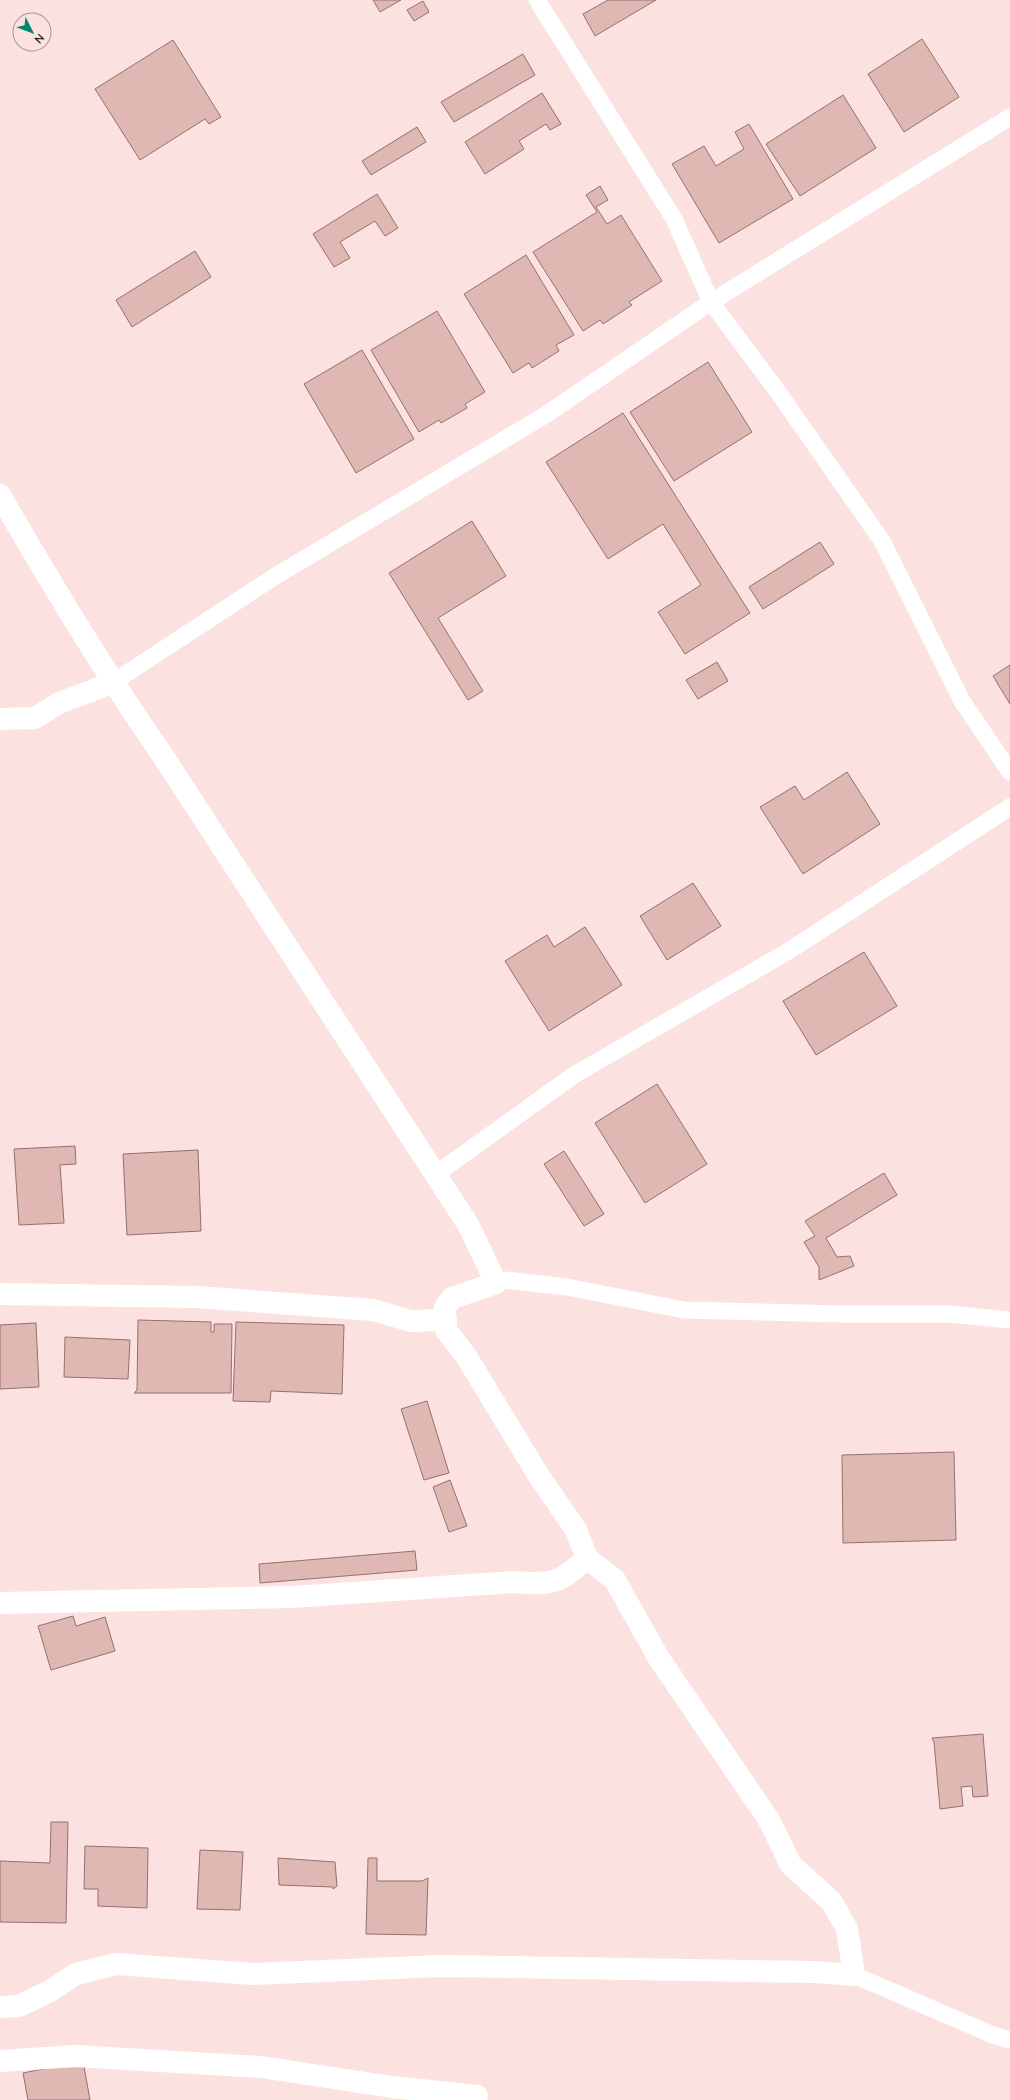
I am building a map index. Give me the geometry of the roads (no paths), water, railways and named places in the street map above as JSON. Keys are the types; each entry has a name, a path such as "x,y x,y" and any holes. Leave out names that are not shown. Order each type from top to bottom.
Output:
{"street":[{"path":"0,495 42,568 112,683 163,756 469,1226 496,1283 452,1298 446,1307 446,1330 470,1362 539,1476 576,1530 587,1558 615,1580 658,1656 769,1820 791,1865 832,1902 847,1929 854,1975 816,1972 440,1966 253,1974 116,1964 76,1974 50,1991 19,2006 0,2007"},
{"path":"0,719 35,718 59,703 112,683"},
{"path":"0,1294 197,1297 373,1310 411,1321 446,1320"},
{"path":"0,1603 292,1597 513,1582 537,1584 558,1580 568,1575 587,1558"},
{"path":"0,2061 76,2056 261,2067 392,2087 477,2096"}],"lane":[{"path":"536,0 674,220 711,302 778,392 882,540 962,701 1010,772"},
{"path":"112,683 274,577 547,414 711,302 1010,117"},
{"path":"436,1174 574,1075 786,952 1010,807"},
{"path":"496,1283 505,1280 567,1287 684,1310 834,1314 950,1314 1010,1320"},
{"path":"854,1975 993,2035 1010,2040"}]}
